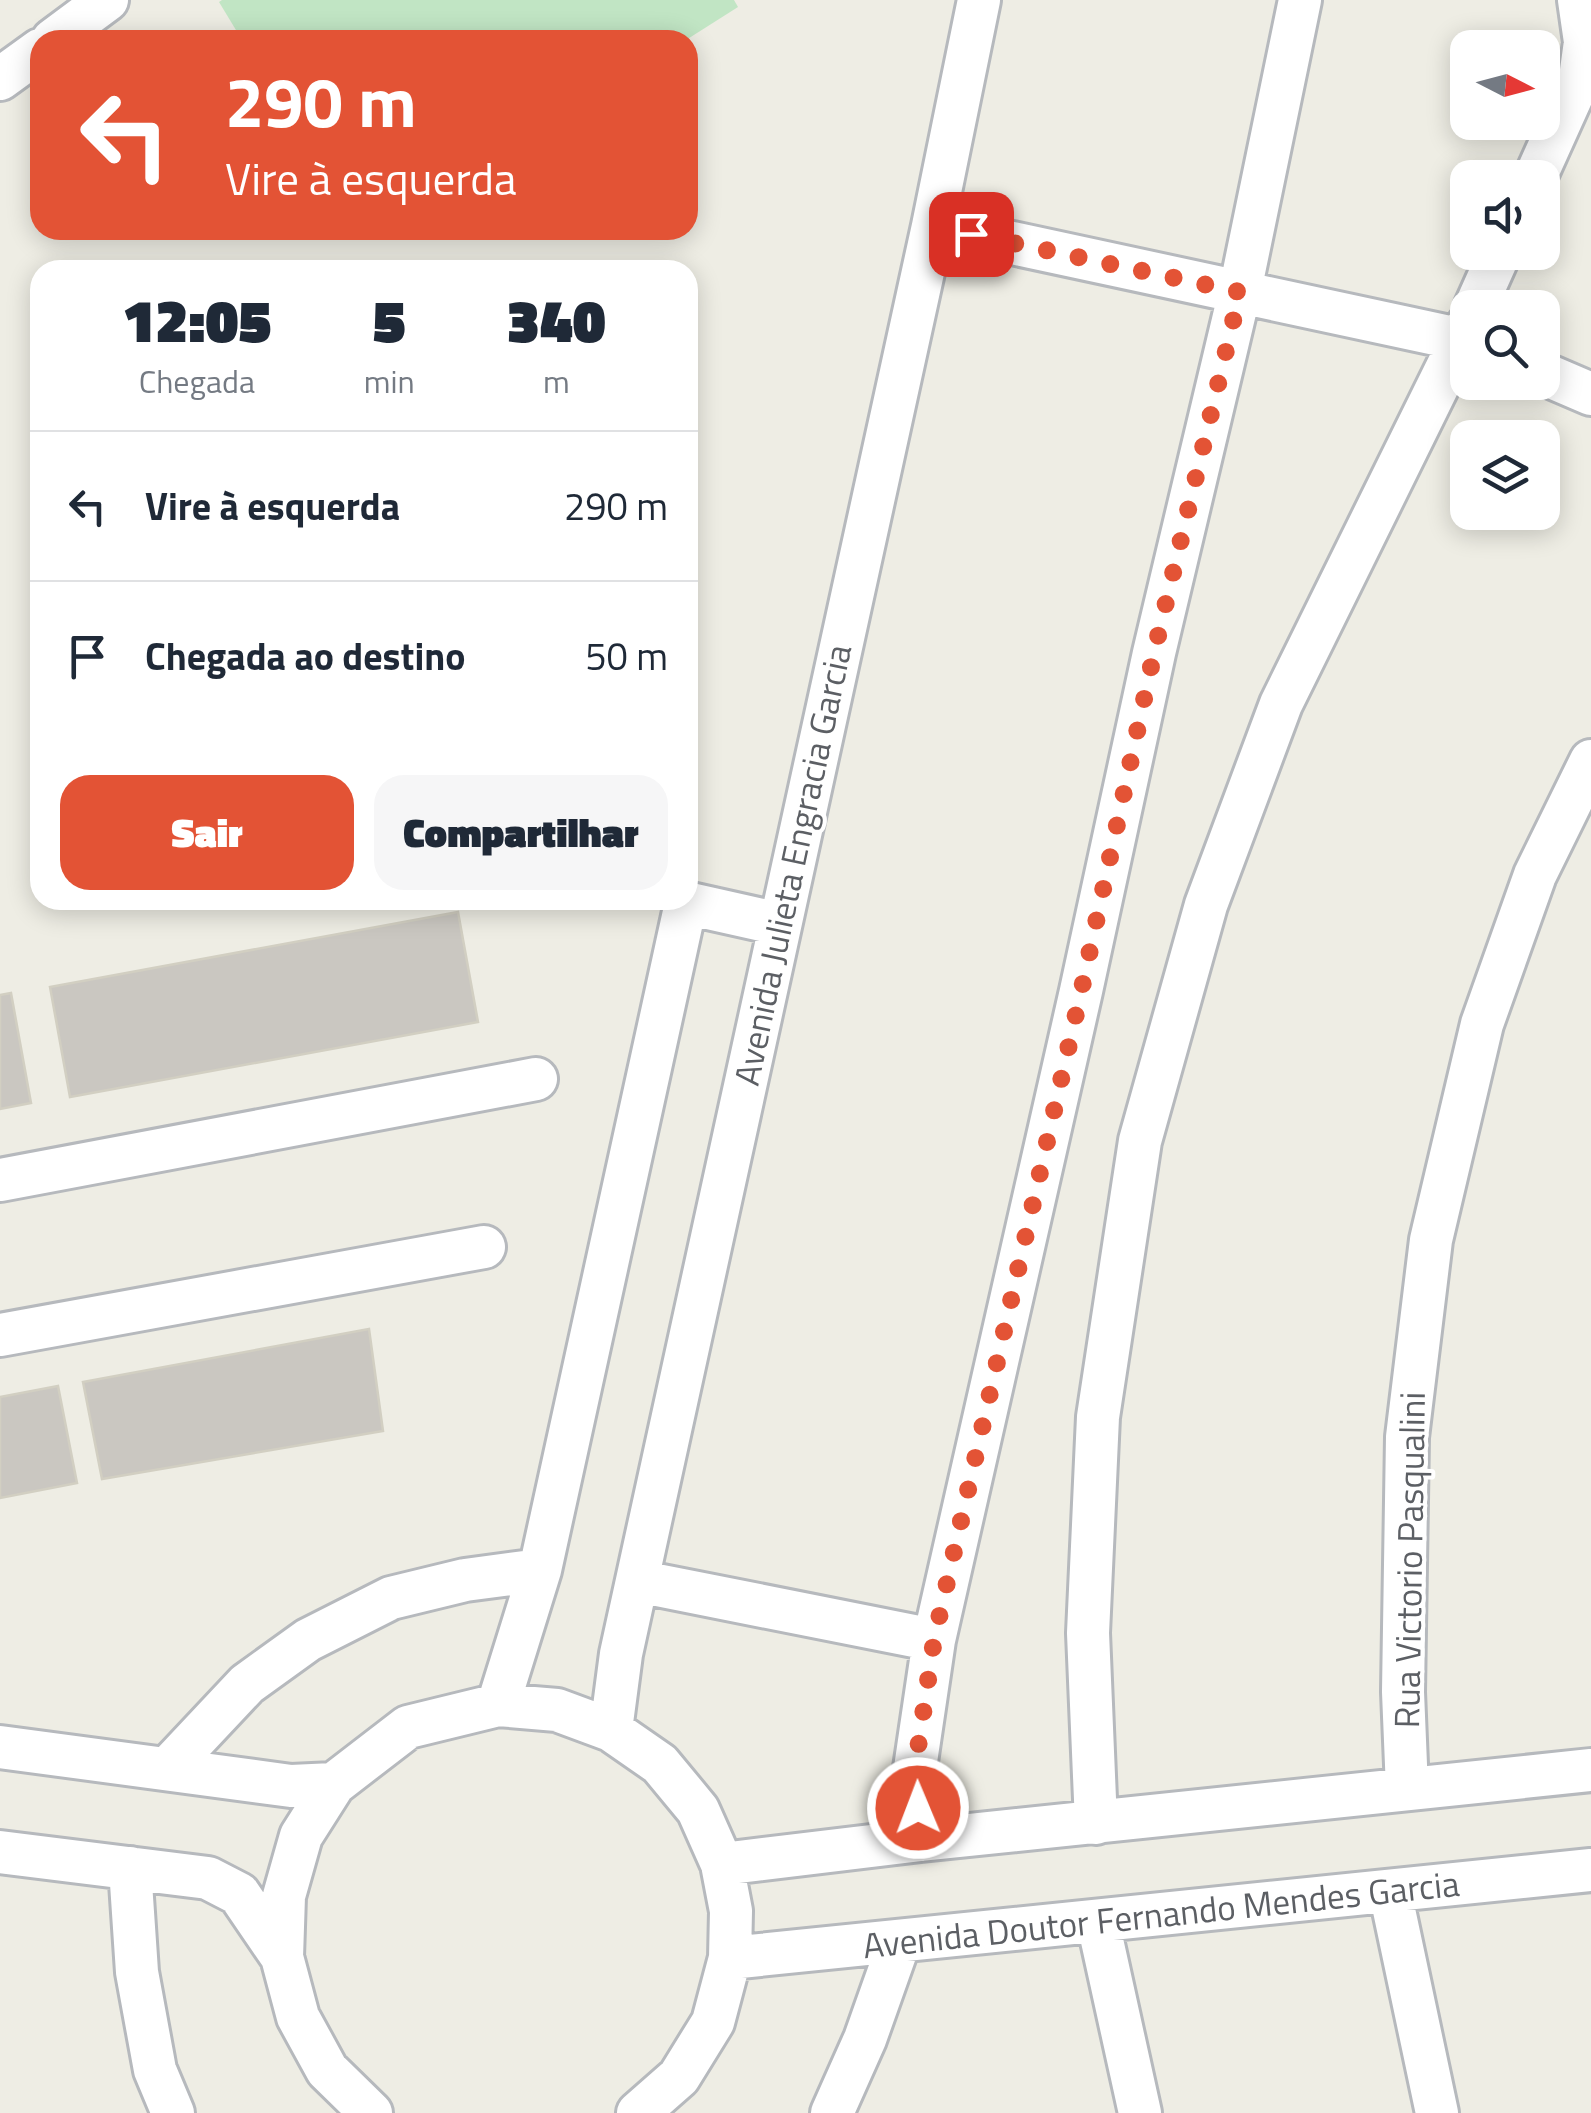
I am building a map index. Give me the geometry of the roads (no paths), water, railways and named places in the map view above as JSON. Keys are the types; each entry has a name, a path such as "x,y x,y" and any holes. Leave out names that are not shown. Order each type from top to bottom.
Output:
{"street":[{"path":"66,30 107,0"},
{"name":"Avenida Julieta Engracia Garcia","path":"612,1730 621,1654 979,0"},
{"path":"921,1840 914,1775 934,1640 1154,653 1240,292 1300,0"},
{"path":"1542,160 1580,78 1585,42 1580,0"},
{"path":"0,80 30,58"},
{"path":"933,226 1240,292 1450,325"},
{"path":"1096,1823 1088,1633 1098,1417 1140,1141 1206,905 1281,704 1450,364"},
{"path":"1560,381 1591,394"},
{"name":"Rua Victorio Pasqualini","path":"1407,1789 1407,1437 1431,1240 1482,1024 1535,875 1591,761"},
{"path":"698,906 780,924"},
{"path":"498,1704 540,1570 684,910"},
{"path":"0,1180 536,1080"},
{"path":"0,1335 484,1247"},
{"path":"169,1767 247,1684 308,1640 391,1598 465,1580 540,1570"},
{"path":"637,1581 934,1640"},
{"path":"371,2113 328,2070 298,2017 282,1957 284,1896 292,1866 302,1836 334,1784 408,1727 498,1704 557,1710 612,1730 660,1764 698,1810 722,1864 731,1911 730,1958 713,2022 678,2077 638,2113"},
{"path":"0,1746 291,1786 334,1784"},
{"path":"722,1864 1591,1770"},
{"path":"0,1852 208,1878 239,1894 282,1957"},
{"path":"130,1868 137,1972 154,2070 173,2113"},
{"name":"Avenida Doutor Fernando Mendes Garcia","path":"730,1958 1591,1870"},
{"path":"1390,1891 1437,2113"},
{"path":"1098,1922 1140,2113"},
{"path":"832,2113 899,1943"}]}
